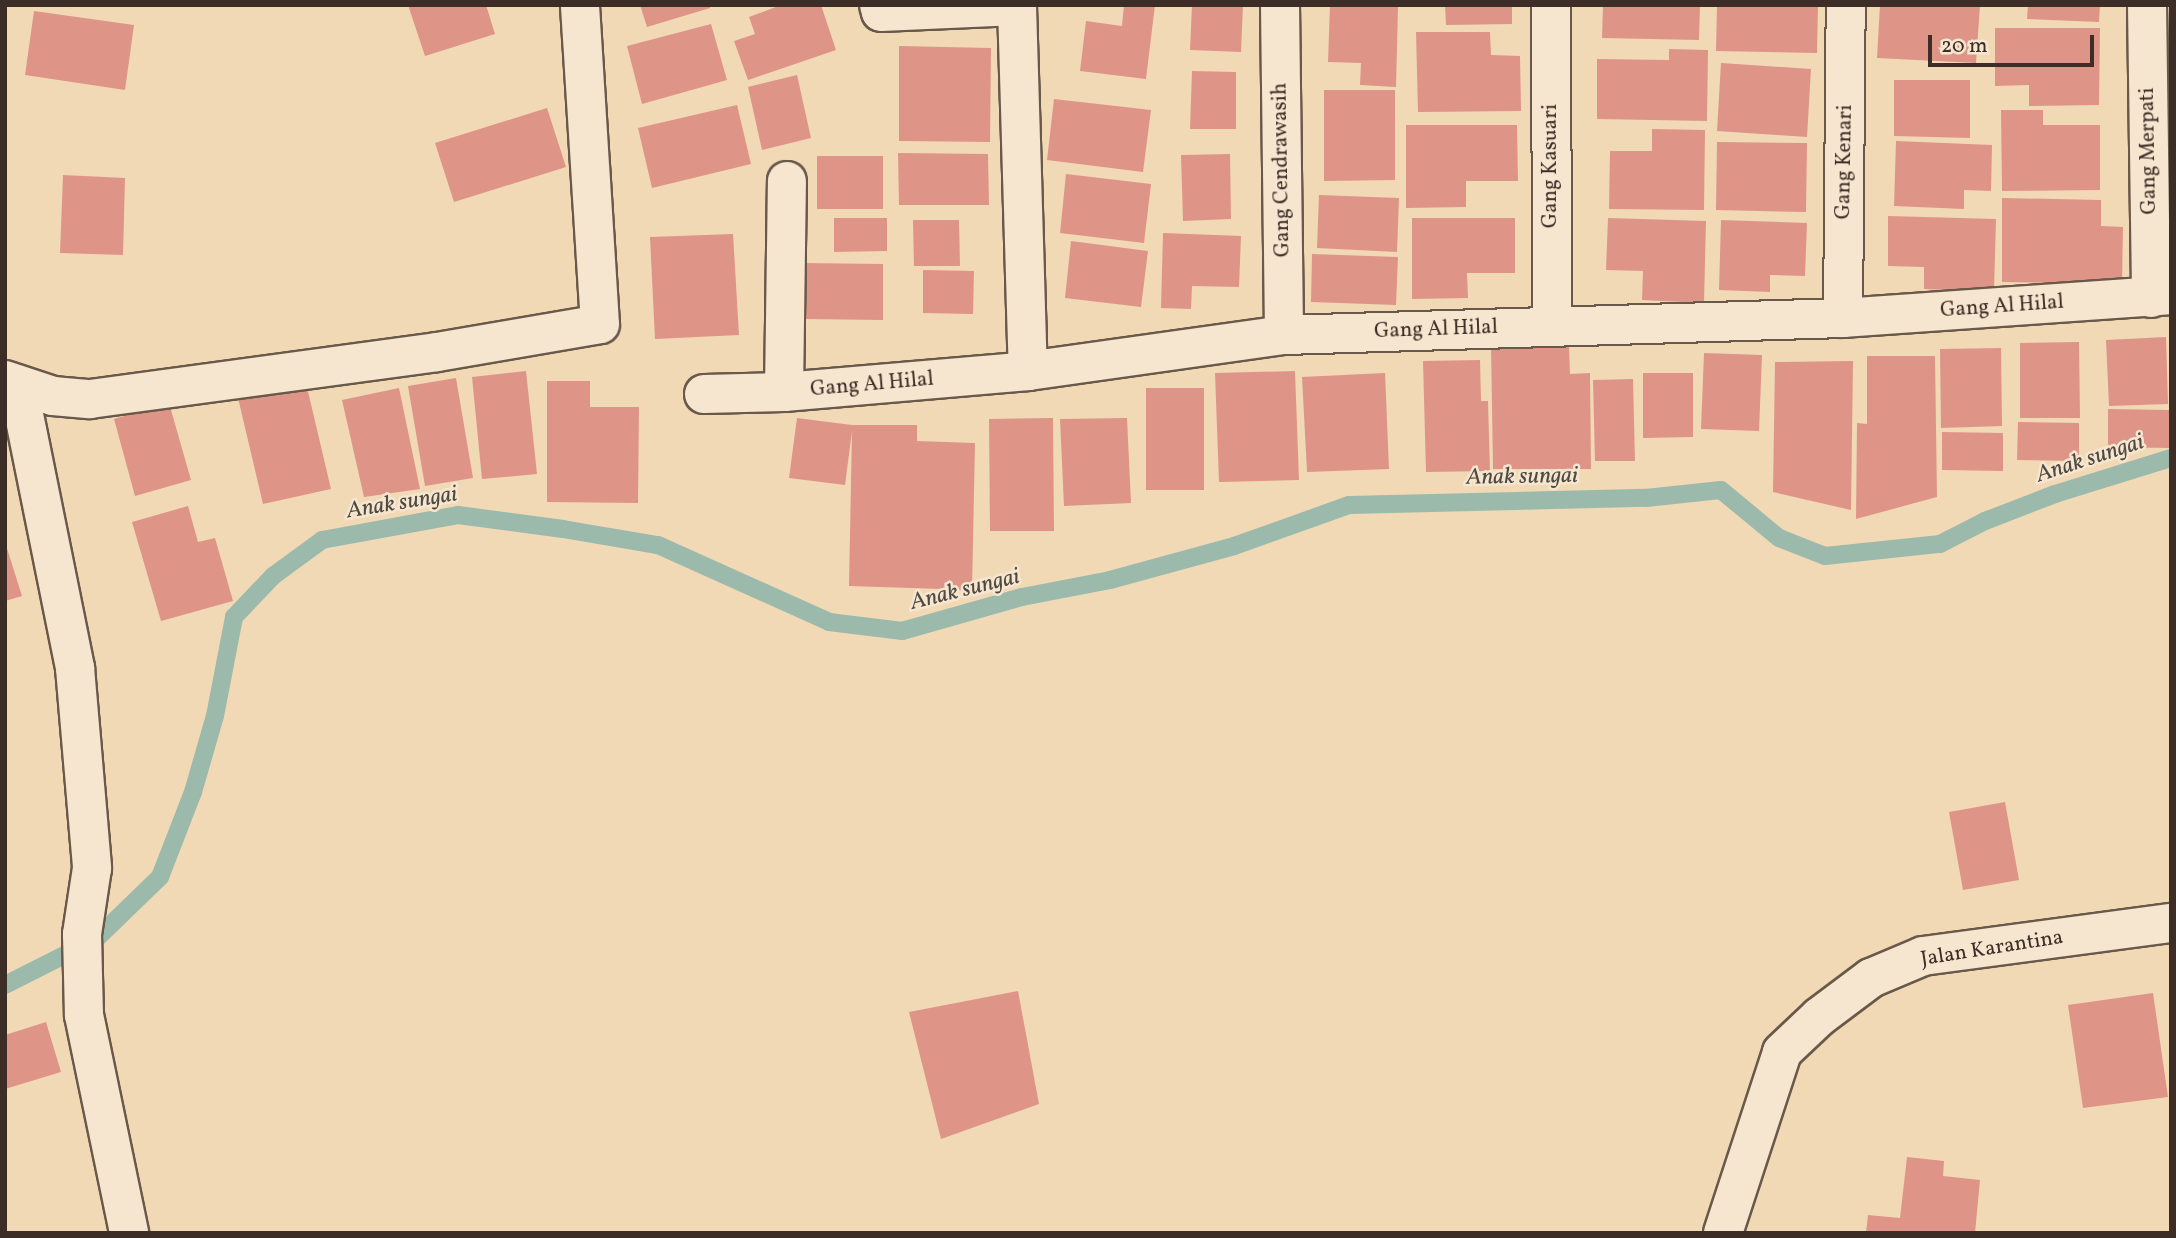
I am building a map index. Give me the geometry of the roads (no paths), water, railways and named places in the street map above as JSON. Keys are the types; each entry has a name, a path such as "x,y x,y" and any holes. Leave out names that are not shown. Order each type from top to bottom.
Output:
{"street":[{"path":"12,383 53,396 90,399 437,352 600,324 580,5"},
{"path":"878,5 881,12 1017,6 1028,371"},
{"name":"Gang Cendrawasih","path":"1280,5 1284,335"},
{"name":"Gang Kasuari","path":"1551,5 1552,327"},
{"name":"Gang Kenari","path":"1843,318 1846,5"},
{"name":"Gang Merpati","path":"2147,5 2161,297"},
{"path":"784,392 787,181"},
{"name":"Gang Al Hilal","path":"704,394 784,392 1028,371 1284,335 1843,318 2161,297"},
{"path":"12,383 75,668 92,868 81,948 84,1015 129,1233"},
{"name":"Jalan Karantina","path":"1723,1233 1782,1052 1819,1017 1871,978 1923,956 2171,923"}],"waterway":[{"name":"Anak sungai","path":"5,985 96,939 160,877 193,792 215,716 234,617 273,576 322,540 458,515 563,529 658,545 829,622 902,631 1022,597 1110,580 1234,546 1349,505 1646,498 1721,490 1779,538 1825,556 1940,544 1985,521 2055,494 2171,458"}]}
